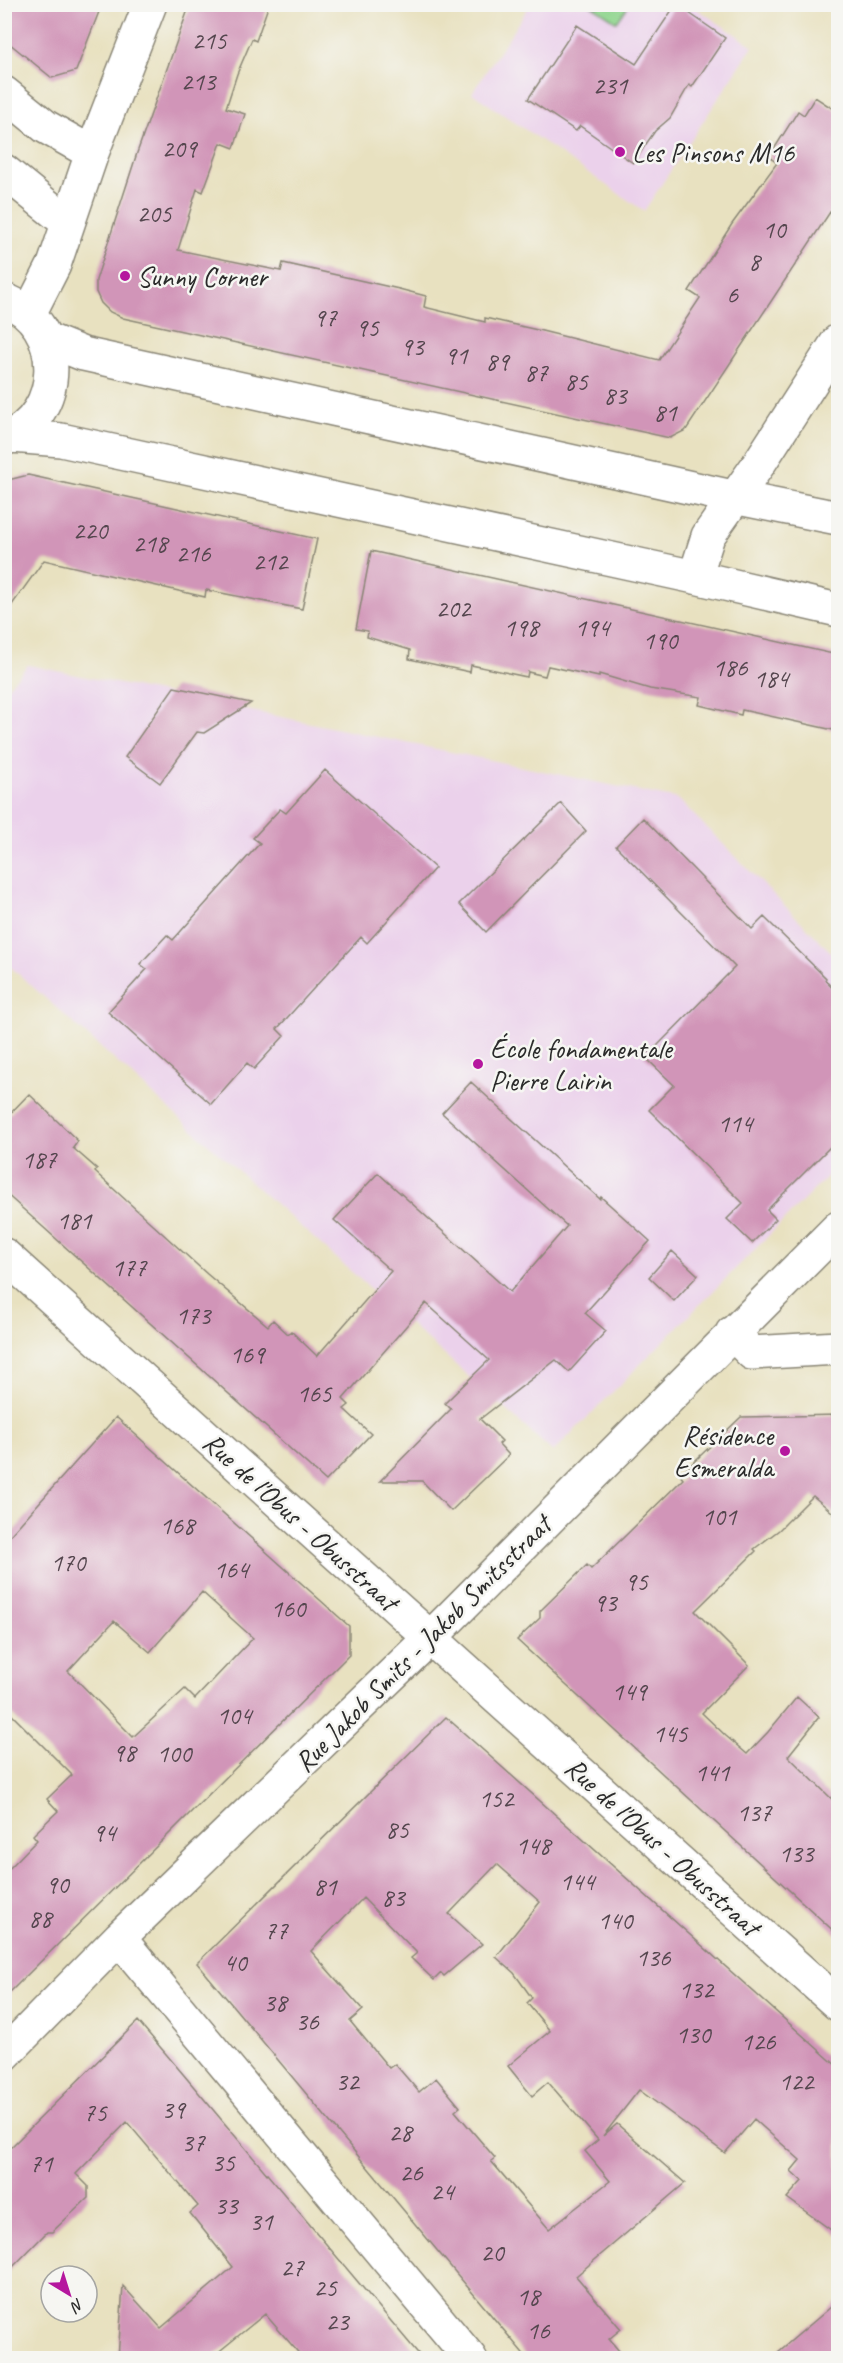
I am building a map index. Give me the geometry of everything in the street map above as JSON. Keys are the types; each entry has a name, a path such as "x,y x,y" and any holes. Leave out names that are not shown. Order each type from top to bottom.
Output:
{"street":[{"path":"26,318 54,265 92,153 150,4"},
{"path":"4,93 46,127 92,153"},
{"path":"4,171 68,223"},
{"path":"8,437 29,423 42,406 51,387 52,370 26,318"},
{"path":"26,318 83,354 838,518"},
{"path":"695,577 708,536 733,497 758,465 838,341"},
{"path":"8,437 61,440 838,610"},
{"name":"Rue Jakob Smits - Jakob Smitsstraat","path":"4,2055 119,1938 431,1637 838,1228"},
{"name":"Rue de l'Obus - Obusstraat","path":"4,1255 838,2004"},
{"path":"732,1334 752,1353 838,1348"},
{"path":"119,1938 470,2358"}],"shaded area":[{"name":"Les Pinsons M16","path":"530,5 591,5 617,22 629,5 691,5 753,46 644,211 472,93"},
{"name":"École fondamentale Pierre Lairin","path":"28,665 678,799 838,959 838,1166 553,1452 5,962 5,690"}],"green space":[{"path":"591,5 629,5 617,22"}],"building":[{"path":"4,4 102,4 76,71 52,78 4,39"},
{"path":"190,4 269,4 256,41 252,39 237,74 226,108 245,114 234,148 221,143 203,192 197,189 178,250 281,271 283,263 399,289 426,296 424,307 485,322 485,318 659,360 700,298 689,291 732,224 777,163 769,157 798,111 804,115 815,97 838,112 838,200 686,430 670,438 123,318 110,312 101,303 96,292 96,280 137,153"},
{"path":"676,4 725,38 692,87 689,85 670,118 655,131 633,163 580,126 576,131 528,99 577,25 636,64"},
{"path":"28,475 317,539 302,609 206,590 205,597 44,560 4,616 4,481"},
{"path":"371,551 838,655 838,731 742,710 741,715 699,705 701,697 650,689 599,674 599,677 548,666 545,676 528,672 527,677 471,665 470,672 409,659 410,650 367,637 368,631 356,629"},
{"path":"174,687 251,703 204,733 197,732 160,783 125,757"},
{"path":"325,770 435,868 367,943 361,937 277,1029 284,1036 254,1069 247,1063 211,1104 108,1012 147,969 140,964 167,935 173,940 260,843 253,838 280,809 286,813"},
{"path":"561,803 586,831 486,932 459,904"},
{"path":"643,818 752,929 764,917 826,978 825,980 838,994 838,1139 767,1210 776,1219 752,1243 727,1219 743,1203 649,1110 674,1085 644,1056 658,1045 735,967 616,846"},
{"path":"471,1082 600,1199 601,1197 650,1241 585,1313 606,1331 569,1372 556,1360 480,1419 502,1441 499,1444 509,1455 451,1511 422,1481 380,1481 451,1409 445,1403 489,1360 426,1303 343,1399 349,1405 344,1409 371,1434 326,1481 4,1192 4,1120 29,1094 78,1141 73,1148 97,1169 95,1172 207,1274 268,1326 273,1320 288,1334 291,1331 317,1356 391,1271 334,1220 378,1173 510,1292 567,1226 442,1113"},
{"path":"672,1251 698,1275 674,1301 649,1277"},
{"path":"838,1415 838,1517 813,1496 779,1530 754,1549 756,1551 695,1611 749,1665 702,1713 747,1754 797,1697 819,1717 788,1756 838,1805 838,1935 517,1640 540,1618 540,1611 587,1565 591,1569 683,1479 680,1475 741,1417"},
{"path":"116,1417 349,1626 349,1655 4,1998 4,1874 37,1840 33,1835 58,1811 47,1799 72,1775 4,1707 4,1542","holes":["202,1592 253,1638 195,1699 185,1689 133,1737 68,1671 114,1621 150,1652"]},
{"path":"446,1717 838,2067 838,2235 787,2198 802,2181 791,2171 800,2160 754,2119 725,2153 639,2090 603,2136 617,2124 685,2183 576,2276 621,2329 609,2339 625,2358 527,2358 197,1963","holes":["497,1864 540,1902 496,1957 514,1973 532,1998 527,2003 550,2031 508,2066 532,2096 548,2082 598,2140 585,2151 610,2181 549,2229 491,2161 495,2158 455,2111 460,2107 436,2078 419,2092 395,2064 389,2068 350,2021 363,2010 311,1951 363,1898 417,1953 411,1958 434,1980 441,1973 444,1976 482,1944 449,1914"]},
{"path":"138,2021 422,2358 303,2358 265,2314 211,2358 118,2358 123,2286 161,2328 233,2267 190,2213 198,2206 127,2122 76,2174 88,2186 88,2198 52,2232 47,2232 4,2276 4,2154"},
{"path":"838,2301 838,2358 771,2358"}],"place":[{"name":"Les Pinsons M16","path":"620,152"},
{"name":"Sunny Corner","path":"125,276"},
{"name":"École fondamentale Pierre Lairin","path":"478,1064"},
{"name":"Résidence Esmeralda","path":"785,1451"}]}
